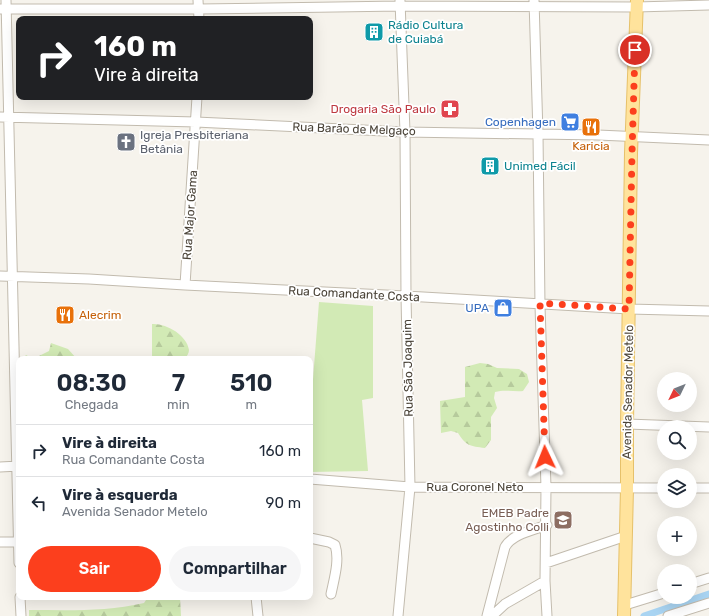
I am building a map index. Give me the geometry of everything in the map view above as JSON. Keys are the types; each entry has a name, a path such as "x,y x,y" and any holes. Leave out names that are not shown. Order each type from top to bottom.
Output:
{"main road":[{"name":"Avenida Senador Metelo","path":"625,611 632,136 637,4"}],"street":[{"path":"16,403 12,276 4,117 4,6 400,3 709,5"},
{"name":"Rua São Joaquim","path":"398,616 410,487 406,296 405,132 400,3"},
{"path":"198,4 199,16"},
{"path":"534,4 538,134 540,303 547,526 545,582 547,616"},
{"name":"Rua Major Gama","path":"185,285 196,122 196,100"},
{"name":"Rua Barão de Melgaço","path":"4,117 196,122 405,132 632,136 709,140"},
{"name":"Rua Comandante Costa","path":"0,276 89,279 629,309 709,312"},
{"path":"627,424 709,427"},
{"path":"0,467 16,466"},
{"name":"Rua Coronel Neto","path":"313,479 410,487 657,488"},
{"path":"697,488 709,488"},
{"path":"487,616 508,543 516,538 547,526"},
{"path":"546,563 626,536"},
{"path":"313,539 329,542 335,545 337,550 337,560 331,594"},
{"path":"0,542 16,542"},
{"path":"697,582 709,578"},
{"path":"492,616 505,604 545,582"},
{"path":"625,611 657,596"},
{"path":"20,600 21,616"},
{"path":"256,600 258,616"},
{"path":"668,616 709,603"}],"green space":[{"path":"319,302 373,306 373,398 362,400 368,471 313,472 313,379"},
{"path":"152,324 158,324 175,331 184,339 189,350 186,356 152,356"},
{"path":"51,343 68,349 74,356 39,356 49,351"},
{"path":"480,363 488,364 497,368 519,369 527,374 529,382 523,391 495,392 494,398 497,408 491,417 491,440 485,448 469,445 463,441 458,433 451,431 441,433 440,401 465,397 465,367"},
{"path":"146,600 180,600 181,616 29,616 29,610 86,610 115,608 144,603"}],"waterway":[{"path":"644,616 709,594"}],"place":[{"name":"Rádio Cultura de Cuiabá","path":"374,32"},
{"name":"Drogaria São Paulo","path":"450,109"},
{"name":"Copenhagen","path":"570,122"},
{"name":"Karicia","path":"591,127"},
{"name":"Igreja Presbiteriana Betânia","path":"126,142"},
{"name":"Unimed Fácil","path":"490,166"},
{"name":"UPA","path":"503,308"},
{"name":"Alecrim","path":"65,315"},
{"name":"EMEB Padre Agostinho Colli","path":"563,520"}],"route":[{"path":"545,457 540,303 629,309 635,50"}]}
